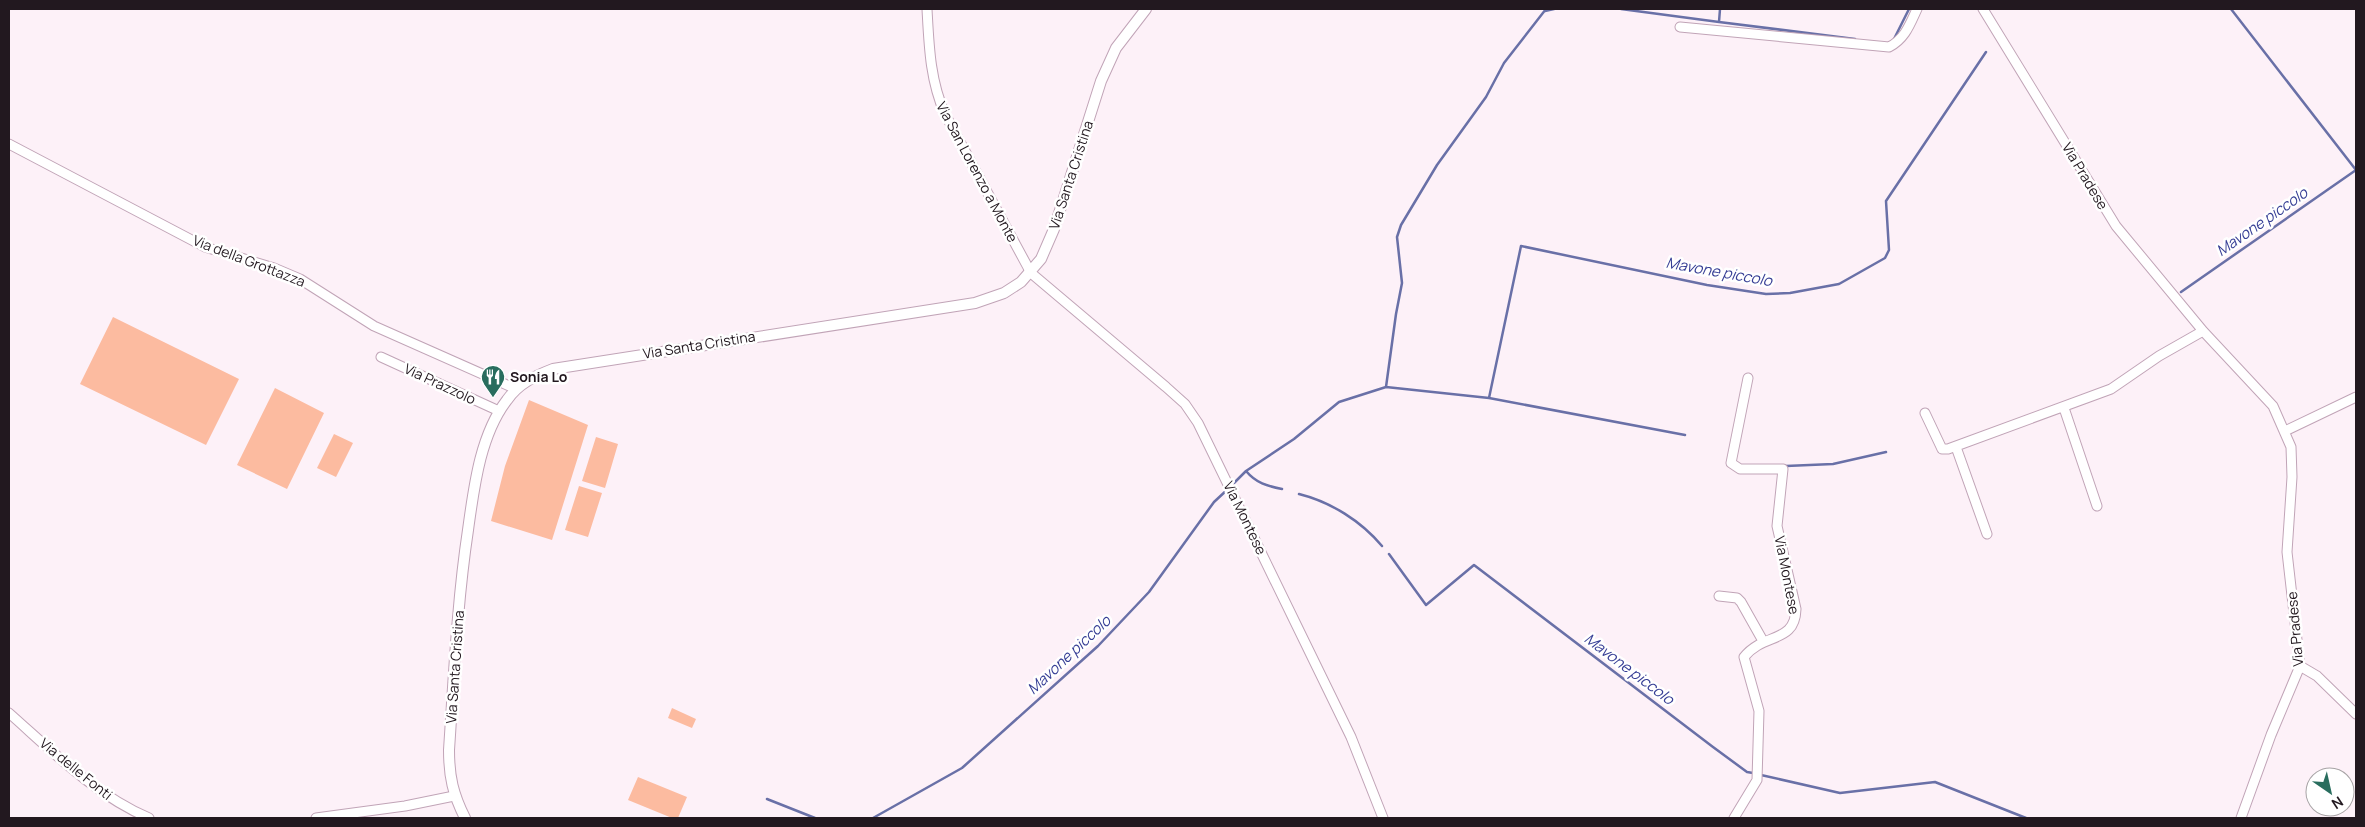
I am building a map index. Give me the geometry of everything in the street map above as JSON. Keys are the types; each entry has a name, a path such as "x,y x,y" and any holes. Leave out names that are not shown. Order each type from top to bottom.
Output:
{"street":[{"name":"Via San Lorenzo a Monte","path":"927,9 929,56 936,95 1031,273"},
{"name":"Via Santa Cristina","path":"465,818 454,796 449,770 462,570 473,493 486,442 499,411 516,389 531,378 553,369 578,364 975,303 1004,293 1031,273 1041,259 1054,229 1101,81 1116,48 1146,9"},
{"path":"1680,27 1889,47 1897,43 1907,31 1918,9"},
{"name":"Via Pradese","path":"1983,9 2116,226 2203,331 2273,406 2285,431 2292,462 2287,552 2300,666 2271,735 2241,818"},
{"name":"Via della Grottazza","path":"9,144 205,247 274,268 300,279 374,326 516,389"},
{"name":"Via Montese","path":"1031,273 1184,404 1198,423 1350,737 1384,818"},
{"path":"1925,413 1942,449 1956,447 2111,389 2159,356 2203,331"},
{"name":"Via Prazzolo","path":"381,357 499,411"},
{"name":"Via Montese","path":"1734,818 1757,780 1758,711 1744,657 1750,649 1763,641 1787,632 1796,622 1796,610 1777,526 1783,470 1740,469 1731,462 1748,378"},
{"path":"2285,431 2356,397"},
{"path":"2064,408 2097,506"},
{"path":"1956,447 1987,534"},
{"path":"1719,596 1737,598 1741,602 1763,641"},
{"path":"2300,666 2317,676 2356,714"},
{"name":"Via delle Fonti","path":"9,713 99,790 125,807 149,818"},
{"path":"316,818 454,796"}],"shaded area":[{"path":"113,317 239,379 206,445 80,384"},
{"path":"275,388 324,413 287,489 237,465"},
{"path":"529,400 588,425 552,540 491,521 505,466"},
{"path":"334,434 353,443 336,477 317,468"},
{"path":"596,437 618,444 605,488 582,481"},
{"path":"579,486 602,493 588,537 565,530"},
{"path":"672,708 696,719 692,728 668,718"},
{"path":"638,777 687,797 678,818 672,818 628,800"}],"waterway":[{"name":"Mavone piccolo","path":"1232,485 1246,471 1294,439 1339,402 1386,387 1402,283 1397,237 1401,225 1437,165 1486,97 1504,63 1546,9"},
{"name":"Mavone piccolo","path":"1545,11 1554,9"},
{"name":"Mavone piccolo","path":"1621,9 1719,22 1720,9"},
{"name":"Mavone piccolo","path":"1893,41 1909,9"},
{"name":"Mavone piccolo","path":"2231,9 2356,170"},
{"name":"Mavone piccolo","path":"1719,22 1855,39"},
{"name":"Mavone piccolo","path":"1386,387 1489,398 1521,246 1707,285 1766,294 1790,293 1839,284 1885,258 1889,250 1886,201 1986,52"},
{"name":"Mavone piccolo","path":"2181,292 2356,170"},
{"name":"Mavone piccolo","path":"1489,398 1685,435"},
{"name":"Mavone piccolo","path":"1786,466 1833,464 1886,452"},
{"name":"Mavone piccolo","path":"1246,471 1262,483 1282,489"},
{"name":"Mavone piccolo","path":"873,818 962,768 1098,646 1149,592 1214,502 1228,489"},
{"name":"Mavone piccolo","path":"1299,494 1334,507 1365,528 1382,546"},
{"name":"Mavone piccolo","path":"1389,554 1426,605 1474,565 1713,747 1747,772 1753,773"},
{"name":"Mavone piccolo","path":"1761,775 1840,793 1935,782 2026,818"},
{"name":"Mavone piccolo","path":"767,799 815,818"}],"place":[{"name":"Sonia Lo","path":"493,398"}]}
